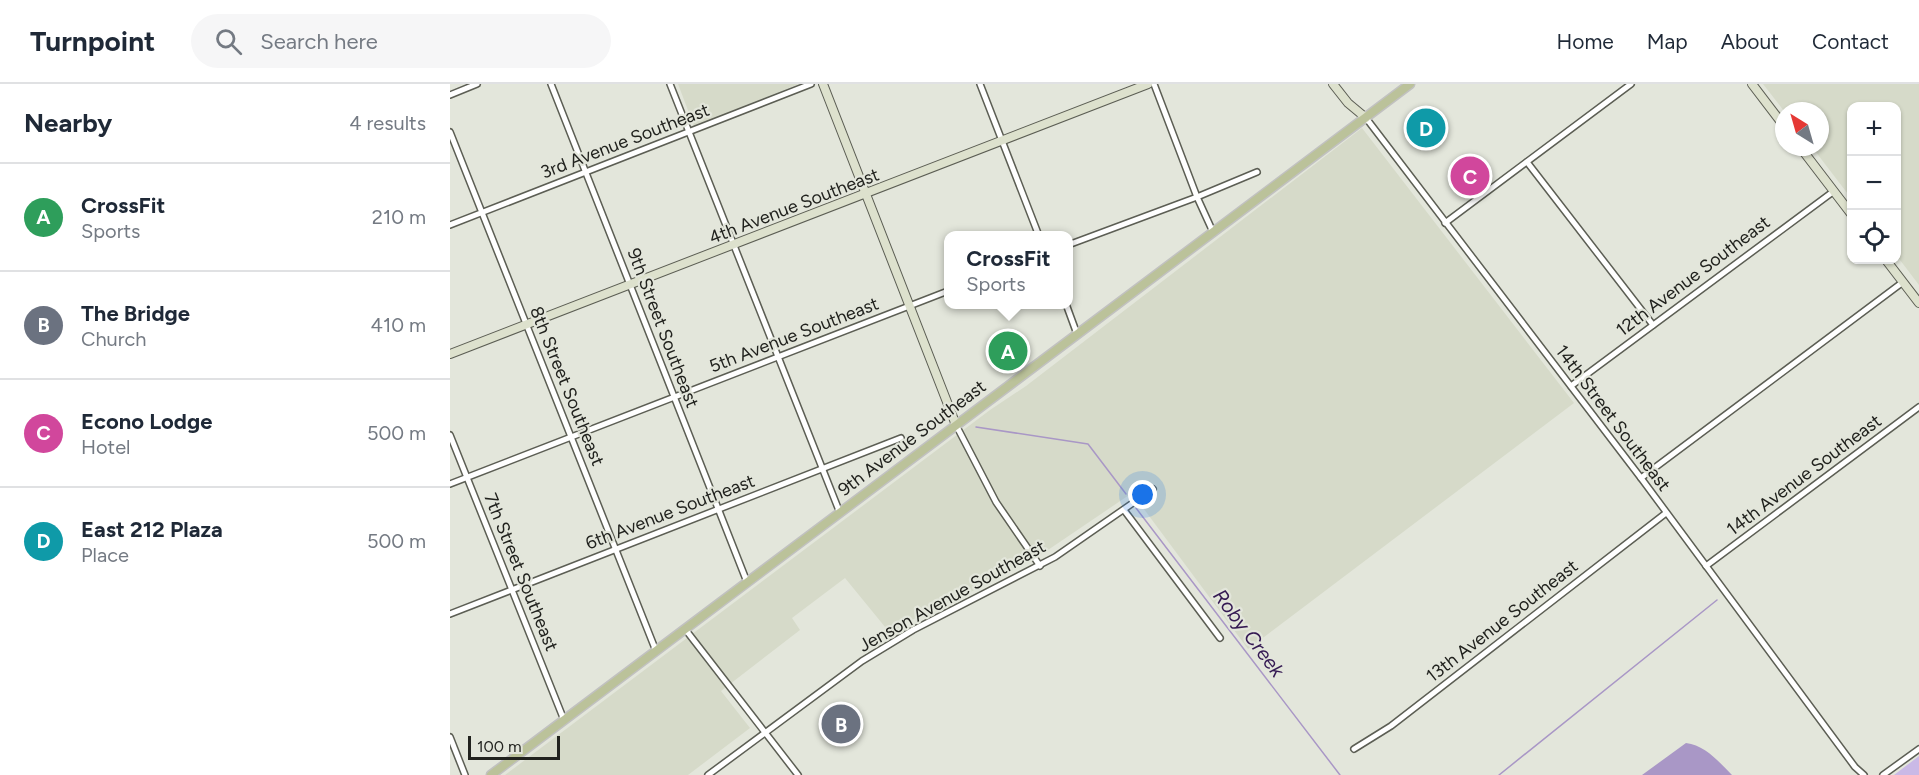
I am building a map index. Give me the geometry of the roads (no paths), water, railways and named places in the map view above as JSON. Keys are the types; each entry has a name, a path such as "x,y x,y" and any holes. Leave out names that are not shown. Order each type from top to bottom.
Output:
{"main road":[{"name":"9th Avenue Southeast","path":"490,775 1410,84"}],"street":[{"path":"450,95 477,84"},
{"name":"9th Street Southeast","path":"551,84 747,582"},
{"path":"670,84 840,513"},
{"name":"3rd Avenue Southeast","path":"450,225 811,84"},
{"path":"823,84 956,425 996,502 1040,566"},
{"path":"980,84 1037,231"},
{"name":"4th Avenue Southeast","path":"450,354 1148,84"},
{"path":"1154,84 1197,197 1213,232"},
{"name":"14th Street Southeast","path":"1333,84 1348,103 1365,118 1571,386 1855,767 1864,775"},
{"path":"1445,223 1631,84"},
{"path":"1752,84 1775,114"},
{"name":"8th Street Southeast","path":"450,132 656,651"},
{"path":"1807,156 1847,210"},
{"path":"1527,162 1653,325"},
{"path":"1073,243 1257,172"},
{"name":"12th Avenue Southeast","path":"1571,386 1834,191"},
{"path":"1889,264 1919,303"},
{"path":"1641,478 1903,282"},
{"name":"5th Avenue Southeast","path":"450,484 944,293"},
{"path":"1068,309 1077,334"},
{"name":"14th Avenue Southeast","path":"1706,566 1919,407"},
{"name":"7th Street Southeast","path":"450,435 564,720"},
{"name":"6th Avenue Southeast","path":"450,614 901,438"},
{"name":"Jenson Avenue Southeast","path":"708,775 832,682 888,645 1040,566 1154,489"},
{"path":"1124,510 1220,638"},
{"name":"13th Avenue Southeast","path":"1354,749 1391,726 1666,513"},
{"path":"685,629 798,775"},
{"path":"450,737 465,775"},
{"path":"1883,775 1919,749"}],"waterway":[{"name":"Roby Creek","path":"976,427 1088,444 1126,494"},
{"name":"Roby Creek","path":"1136,508 1340,775"},
{"path":"1499,775 1717,600"}],"place":[{"name":"East 212 Plaza","path":"1426,128"},
{"name":"Econo Lodge","path":"1470,176"},
{"name":"CrossFit","path":"1008,351"},
{"name":"The Bridge","path":"841,724"}]}
